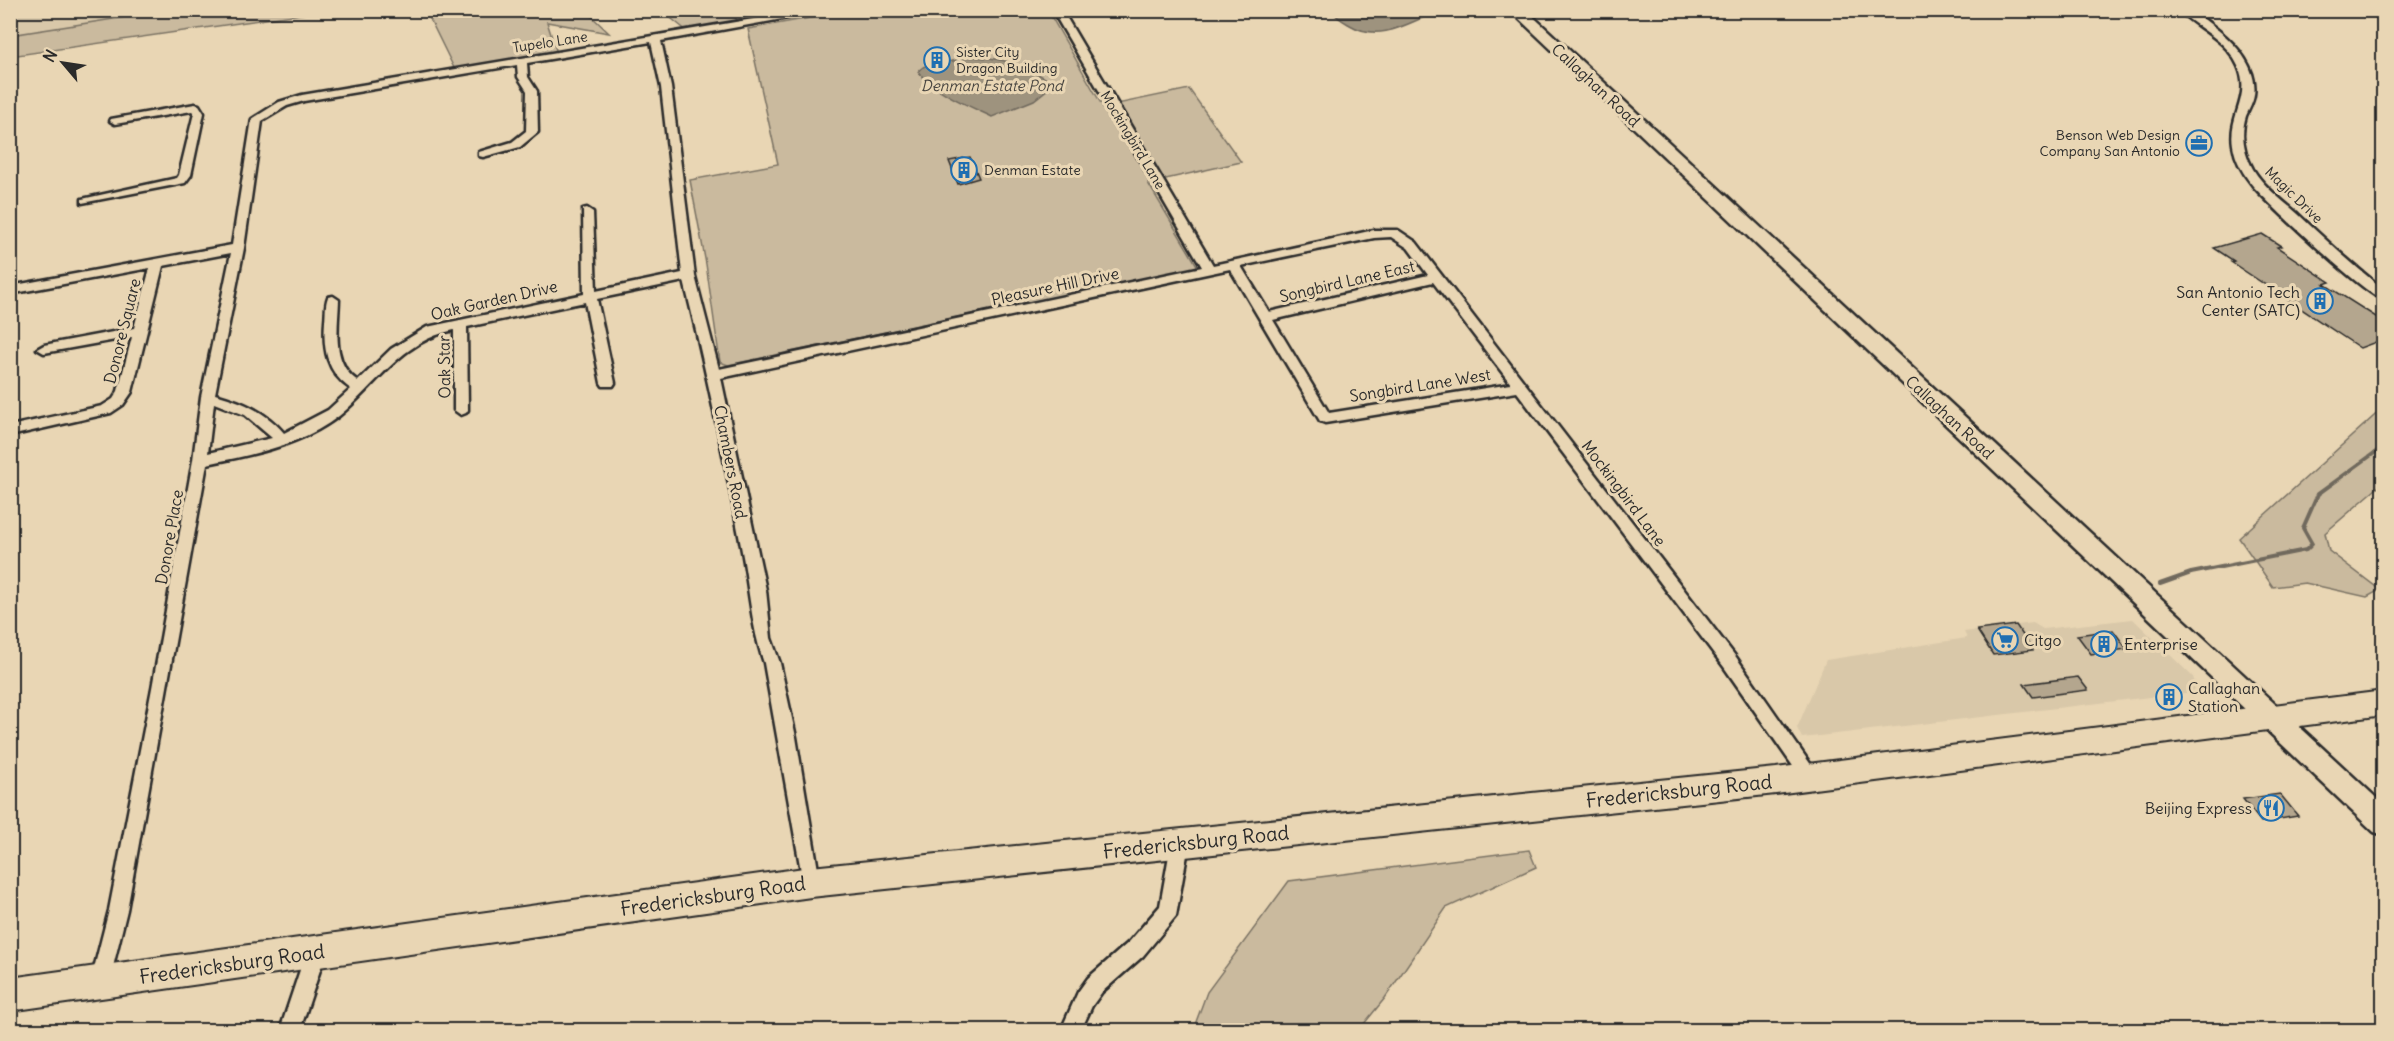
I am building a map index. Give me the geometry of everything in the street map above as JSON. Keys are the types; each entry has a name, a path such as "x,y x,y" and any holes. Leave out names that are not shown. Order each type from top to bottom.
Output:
{"main road":[{"name":"Callaghan Road","path":"1517,10 2267,716 2384,823"},
{"name":"Fredericksburg Road","path":"10,995 811,882 1810,777 2267,716 2384,703"}],"street":[{"name":"Tupelo Lane","path":"279,107 302,98 827,10"},
{"name":"Mockingbird Lane","path":"1057,10 1210,270"},
{"name":"Magic Drive","path":"2183,10 2220,37 2244,69 2249,90 2235,136 2249,171 2257,183 2384,296"},
{"name":"Chambers Road","path":"656,40 666,87 689,276 714,375 761,608 763,638 772,663 787,737 811,882"},
{"path":"483,154 511,147 525,140 532,132 532,91 523,77 522,62"},
{"path":"86,201 169,186 181,181 185,175 199,113 195,107 114,121"},
{"name":"Donore Place","path":"100,984 118,910 160,688 200,460 208,397 238,249 257,119 279,107"},
{"path":"587,212 590,296 608,383"},
{"name":"Pleasure Hill Drive","path":"714,375 1374,234 1394,233 1403,237"},
{"name":"Mockingbird Lane","path":"1403,237 1730,662 1810,777"},
{"name":"Donore Square","path":"10,290 238,249"},
{"name":"Donore Square","path":"10,430 106,410 118,402 124,392 157,263"},
{"path":"1234,265 1266,317"},
{"name":"Oak Garden Drive","path":"200,460 249,450 282,440 321,421 348,401 385,359 409,340 432,330 689,276"},
{"name":"Songbird Lane East","path":"1266,317 1436,277"},
{"path":"333,300 333,365 346,381 359,388"},
{"name":"Songbird Lane West","path":"1266,317 1325,418 1520,387"},
{"name":"Oak Star","path":"460,324 462,410"},
{"path":"44,349 140,331"},
{"path":"208,397 237,405 266,420 282,440"},
{"path":"1071,1030 1085,999 1095,985 1136,949 1169,910 1180,844"},
{"path":"290,1030 316,952"}],"shaded area":[{"path":"230,10 321,11 11,56 11,35 152,13"},
{"path":"855,10 1048,11 1103,107 1189,89 1241,162 1148,183 1198,267 728,365 720,362 706,264 690,180 778,164 748,29"},
{"path":"11,11 285,11 272,16 11,56"},
{"path":"426,11 586,11 609,33 547,22 557,53 455,70"},
{"path":"662,11 727,11 740,22 687,31"},
{"path":"2383,408 2383,483 2325,533 2329,551 2380,590 2367,597 2305,583 2273,587 2239,538"},
{"path":"2133,619 2193,677 2196,686 2193,692 1802,738 1797,728 1826,660 1967,638 1964,632 2033,623 2043,629"},
{"path":"1529,850 1536,867 1446,908 1385,998 1359,1030 1193,1030 1207,992 1289,881"}],"water":[{"path":"1332,11 1438,11 1394,29 1372,32 1350,25"},
{"name":"Denman Estate Pond","path":"966,57 990,58 1013,63 1054,84 1034,100 992,117 962,103 926,80 918,72 923,67 934,63 960,60"}],"building":[{"name":"Denman Estate","path":"970,157 979,178 958,184 949,161"},
{"name":"San Antonio Tech Center (SATC)","path":"2262,234 2281,246 2277,247 2330,282 2324,284 2384,322 2384,339 2360,348 2231,262 2234,261 2214,248"},
{"name":"Citgo","path":"2016,625 2033,650 1993,655 1977,630"},
{"name":"Enterprise","path":"2113,630 2127,649 2091,654 2077,635"},
{"name":"Citgo","path":"2078,677 2088,690 2033,697 2024,684"},
{"name":"Beijing Express","path":"2280,794 2298,816 2261,822 2243,799"}],"waterway":[{"path":"2160,584 2191,573 2306,550 2312,544 2303,528 2318,494 2384,446"}],"place":[{"name":"Sister City Dragon Building","path":"937,60"},
{"name":"Benson Web Design Company San Antonio","path":"2199,143"},
{"name":"Denman Estate","path":"964,170"},
{"name":"San Antonio Tech Center (SATC)","path":"2320,301"},
{"name":"Citgo","path":"2005,640"},
{"name":"Enterprise","path":"2104,644"},
{"name":"Callaghan Station","path":"2169,697"},
{"name":"Beijing Express","path":"2271,808"}]}
